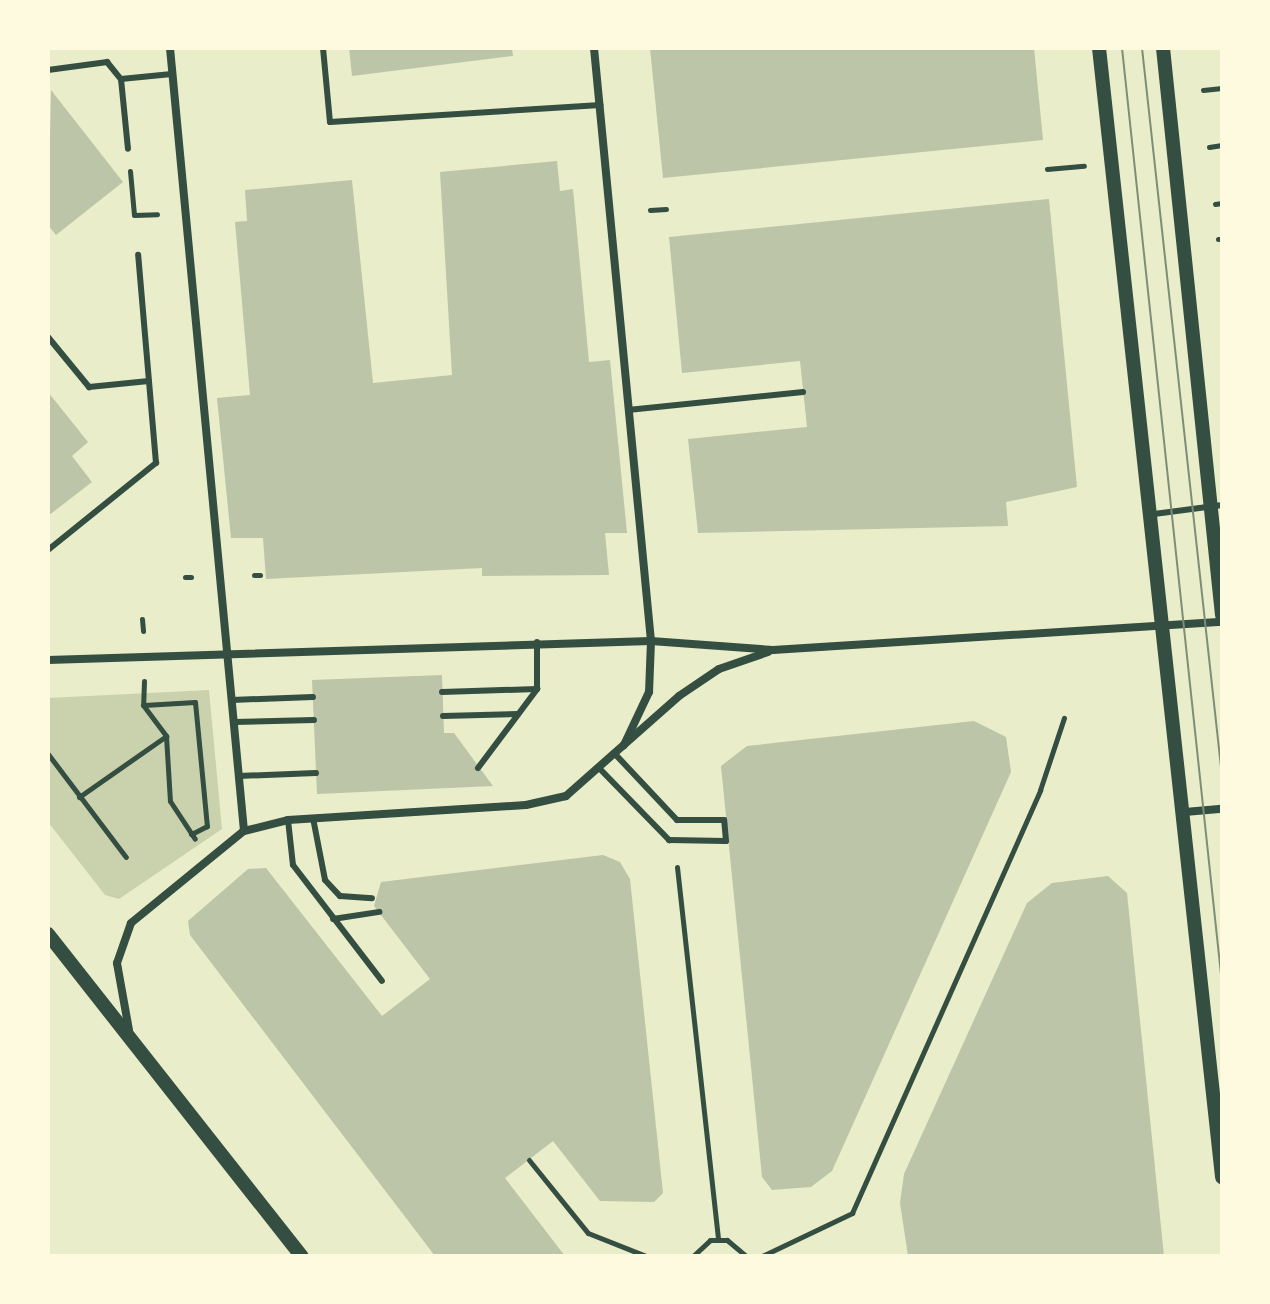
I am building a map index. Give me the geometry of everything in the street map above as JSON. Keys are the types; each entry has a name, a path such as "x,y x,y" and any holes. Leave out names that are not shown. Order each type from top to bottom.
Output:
{"street":[{"path":"170,48 244,831"},
{"path":"594,48 651,641 649,692 617,756"},
{"path":"1099,48 1154,514 1222,1177"},
{"path":"1163,48 1217,506 1222,615"},
{"path":"48,660 537,642 651,641 773,650 1222,622"},
{"path":"136,1048 119,1002 117,963 131,923 209,856 244,831 288,820 536,804 566,796 719,669 773,650"},
{"path":"1185,812 1222,809"},
{"path":"48,934 301,1256"}],"lane":[{"path":"323,48 330,122 600,105"},
{"path":"48,70 107,62 121,79 128,149"},
{"path":"121,79 172,74"},
{"path":"48,550 156,463 138,255"},
{"path":"48,337 89,387 149,381"},
{"path":"628,410 803,392"},
{"path":"1154,514 1217,506"},
{"path":"478,768 537,689 537,642"},
{"path":"442,692 537,689"},
{"path":"232,700 313,697"},
{"path":"443,716 518,714"},
{"path":"234,722 314,720"},
{"path":"601,770 669,840 726,841 724,820 677,820 617,756"},
{"path":"239,776 316,773"},
{"path":"313,818 325,880 340,896 372,898"},
{"path":"288,820 293,865 382,981"},
{"path":"333,919 379,912"}],"path":[{"path":"1203,90 1222,88"},
{"path":"1209,147 1222,145"},
{"path":"128,149 134,215 157,214"},
{"path":"1047,169 1084,166"},
{"path":"650,210 666,209"},
{"path":"142,619 143,705 166,736 165,783 191,834 209,856"},
{"path":"143,705 195,702 207,826 191,834"},
{"path":"762,1256 852,1213 1040,790 1064,718"},
{"path":"79,797 166,736"},
{"path":"48,754 126,857"},
{"path":"677,867 718,1240"},
{"path":"529,1160 588,1233 646,1256"},
{"path":"693,1256 718,1240"},
{"path":"718,1240 746,1256"}],"green space":[{"path":"209,690 222,829 119,899 105,895 48,822 48,698"}],"building":[{"path":"349,48 512,48 513,56 352,76"},
{"path":"650,48 1034,48 1043,140 663,178"},
{"path":"51,90 123,182 56,235 48,225"},
{"path":"557,161 560,191 573,189 589,362 610,360 627,533 605,533 609,575 482,576 482,568 266,579 263,538 231,538 217,398 250,395 235,222 247,221 245,190 352,180 373,383 452,375 440,172"},
{"path":"1049,199 1077,487 1006,502 1008,526 698,533 688,439 807,427 800,361 682,373 669,237"},
{"path":"48,392 88,442 72,456 92,482 48,516"},
{"path":"442,675 444,733 454,733 493,786 317,794 312,680"},
{"path":"974,721 1006,737 1011,772 832,1171 811,1187 772,1190 762,1177 721,766 747,746"},
{"path":"603,855 620,862 630,879 663,1193 654,1202 600,1201 553,1141 505,1178 565,1256 435,1256 190,935 188,921 248,869 266,868 382,1016 430,979 374,906 381,882"},
{"path":"1108,876 1127,893 1164,1256 908,1256 900,1203 904,1174 1027,903 1052,883"}],"tram line":[{"path":"1122,48 1222,983"},
{"path":"1142,48 1222,776"}]}
